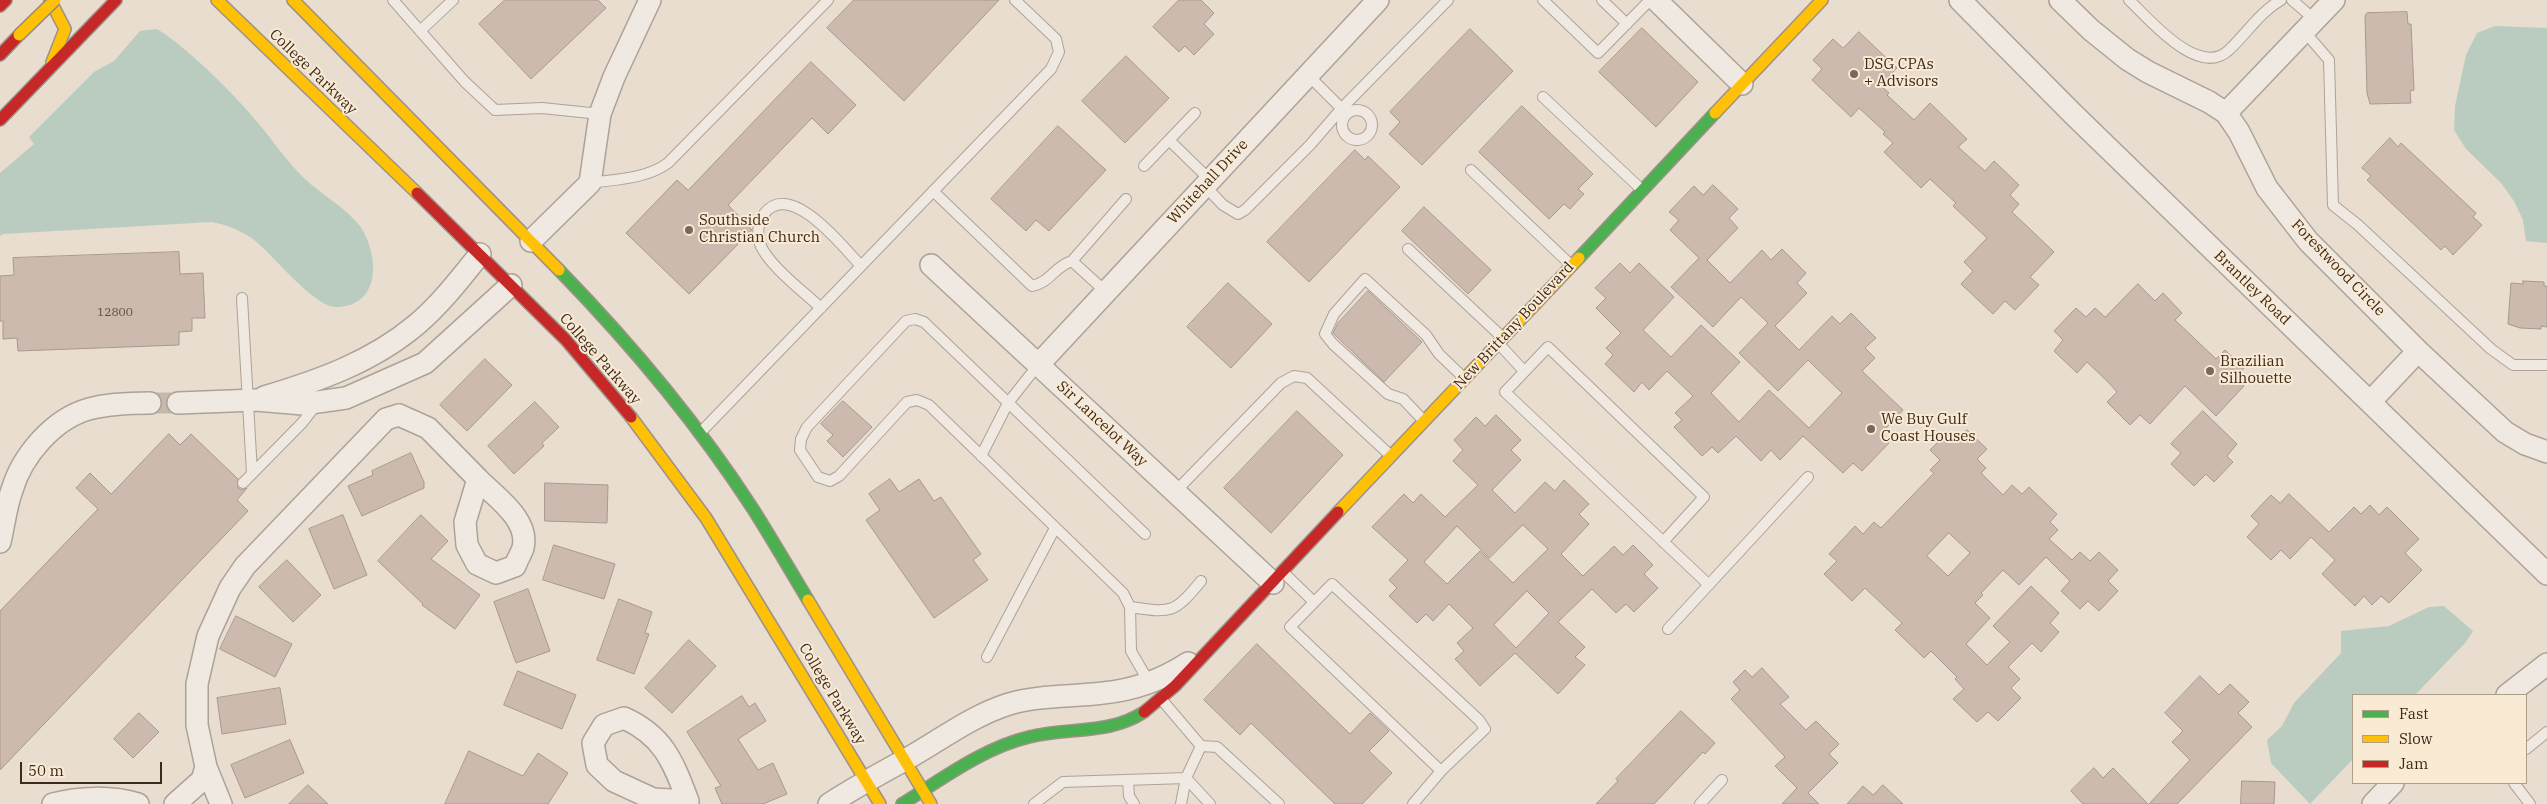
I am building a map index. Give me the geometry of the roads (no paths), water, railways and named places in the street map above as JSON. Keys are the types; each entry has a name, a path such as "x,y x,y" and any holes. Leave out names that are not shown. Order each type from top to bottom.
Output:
{"main road":[{"path":"0,6 6,0"},
{"path":"47,72 65,30 50,0"},
{"path":"0,55 55,0"},
{"path":"0,120 116,0"},
{"name":"College Parkway","path":"217,0 480,254 566,340 604,383 658,450 706,518 880,804"},
{"name":"College Parkway","path":"293,0 531,241 623,338 699,434 752,508 931,804"},
{"name":"New Brittany Boulevard","path":"1206,652 1822,0"},
{"name":"New Brittany Boulevard","path":"902,804 979,758 1007,744 1045,734 1111,727 1131,719 1155,691"}],"street":[{"path":"531,241 590,182 600,114 614,77 650,0"},
{"name":"Whitehall Drive","path":"1038,365 1378,0"},
{"path":"1656,0 1742,84"},
{"name":"Brantley Road","path":"1960,0 2079,120 2547,574"},
{"name":"Forestwood Circle","path":"2060,0 2091,30 2127,59 2148,72 2209,102 2226,113 2239,132 2264,182 2308,241 2418,351 2505,432 2525,444 2547,452"},
{"path":"2226,113 2334,0"},
{"path":"252,400 357,364 371,356 399,338 432,310 480,254"},
{"name":"Sir Lancelot Way","path":"931,265 1174,493 1278,577"},
{"path":"178,402 252,400 303,404 346,398 386,382 425,363 511,285"},
{"path":"2370,402 2418,351"},
{"path":"371,356 398,404 399,415"},
{"path":"0,542 12,490 21,469 33,450 49,433 68,419 88,409 150,403"},
{"path":"221,804 206,766 198,725 197,684 208,636 230,588 245,566 307,499 386,419 399,415 428,428 478,478"},
{"name":"New Brittany Boulevard","path":"829,804 866,780 905,760 964,725 1007,705 1046,697 1155,691 1169,675 1206,652"},
{"path":"2508,694 2547,664"},
{"path":"624,718 644,727 661,745 674,766 689,802 653,799 614,781 597,765 593,743 604,725 624,718"},
{"path":"175,804 202,780 206,766"},
{"path":"2373,804 2392,784"},
{"path":"54,804 87,799 109,799 138,804"}],"lane":[{"path":"393,0 465,82 495,110 542,108 600,114"},
{"path":"420,31 453,0"},
{"path":"590,182 644,175 656,171 668,163 828,0"},
{"path":"699,434 1051,69 1059,52 1056,39 1015,0"},
{"path":"1169,140 1207,183 1223,205 1238,214 1245,210 1344,111 1448,0"},
{"path":"1543,0 1598,53 1650,0"},
{"path":"1602,0 1627,24"},
{"path":"2129,0 2170,40 2192,54 2213,58 2228,52 2269,7 2281,0"},
{"path":"2292,0 2310,25 2330,60 2333,205 2358,224 2491,350 2513,365 2547,365"},
{"path":"1308,75 1344,111"},
{"path":"1543,97 1642,190"},
{"path":"1144,166 1195,113"},
{"path":"1471,170 1571,266"},
{"path":"933,191 1032,286 1043,284 1063,264 1072,261 1126,199"},
{"path":"820,308 767,256 760,243 758,230 766,212 773,206 782,205 794,207 810,214 861,266"},
{"path":"1408,249 1501,341 1524,371"},
{"path":"1072,261 1106,292"},
{"path":"1425,421 1403,399 1388,394 1326,334 1334,314 1366,279 1426,335 1439,354 1464,379"},
{"path":"242,298 252,400 252,473"},
{"path":"1145,534 924,322 915,318 906,321 808,427 801,439 800,450 818,477 830,481 839,476 907,402 918,400 929,406 1123,593 1130,607 1131,651 1155,691 1201,746 1216,747 1279,804"},
{"path":"1663,542 1704,496 1548,347 1505,392 1663,542 1709,585"},
{"path":"981,456 1008,403 1038,365"},
{"path":"1174,493 1281,383 1294,376 1307,378 1392,457"},
{"path":"242,483 302,423 318,402"},
{"path":"1668,629 1808,477"},
{"path":"987,658 1055,528"},
{"path":"1278,577 1314,602"},
{"path":"1130,607 1162,611 1174,608 1184,602 1201,581"},
{"path":"1413,804 1441,772 1485,729 1479,720 1332,584 1290,627 1441,772"},
{"path":"2527,748 2547,732"},
{"path":"1181,804 1186,778 1201,746"},
{"path":"1034,804 1063,782 1186,778 1210,804"},
{"path":"1128,780 1129,796 1134,804"},
{"path":"1702,803 1722,780"},
{"path":"2515,784 2530,804"}],"tunnel":[{"path":"150,403 178,403"}],"place":[{"name":"DSG CPAs + Advisors","path":"1854,74"},
{"name":"Southside Christian Church","path":"689,230"},
{"name":"Brazilian Silhouette","path":"2210,371"},
{"name":"We Buy Gulf Coast Houses","path":"1871,429"}]}
